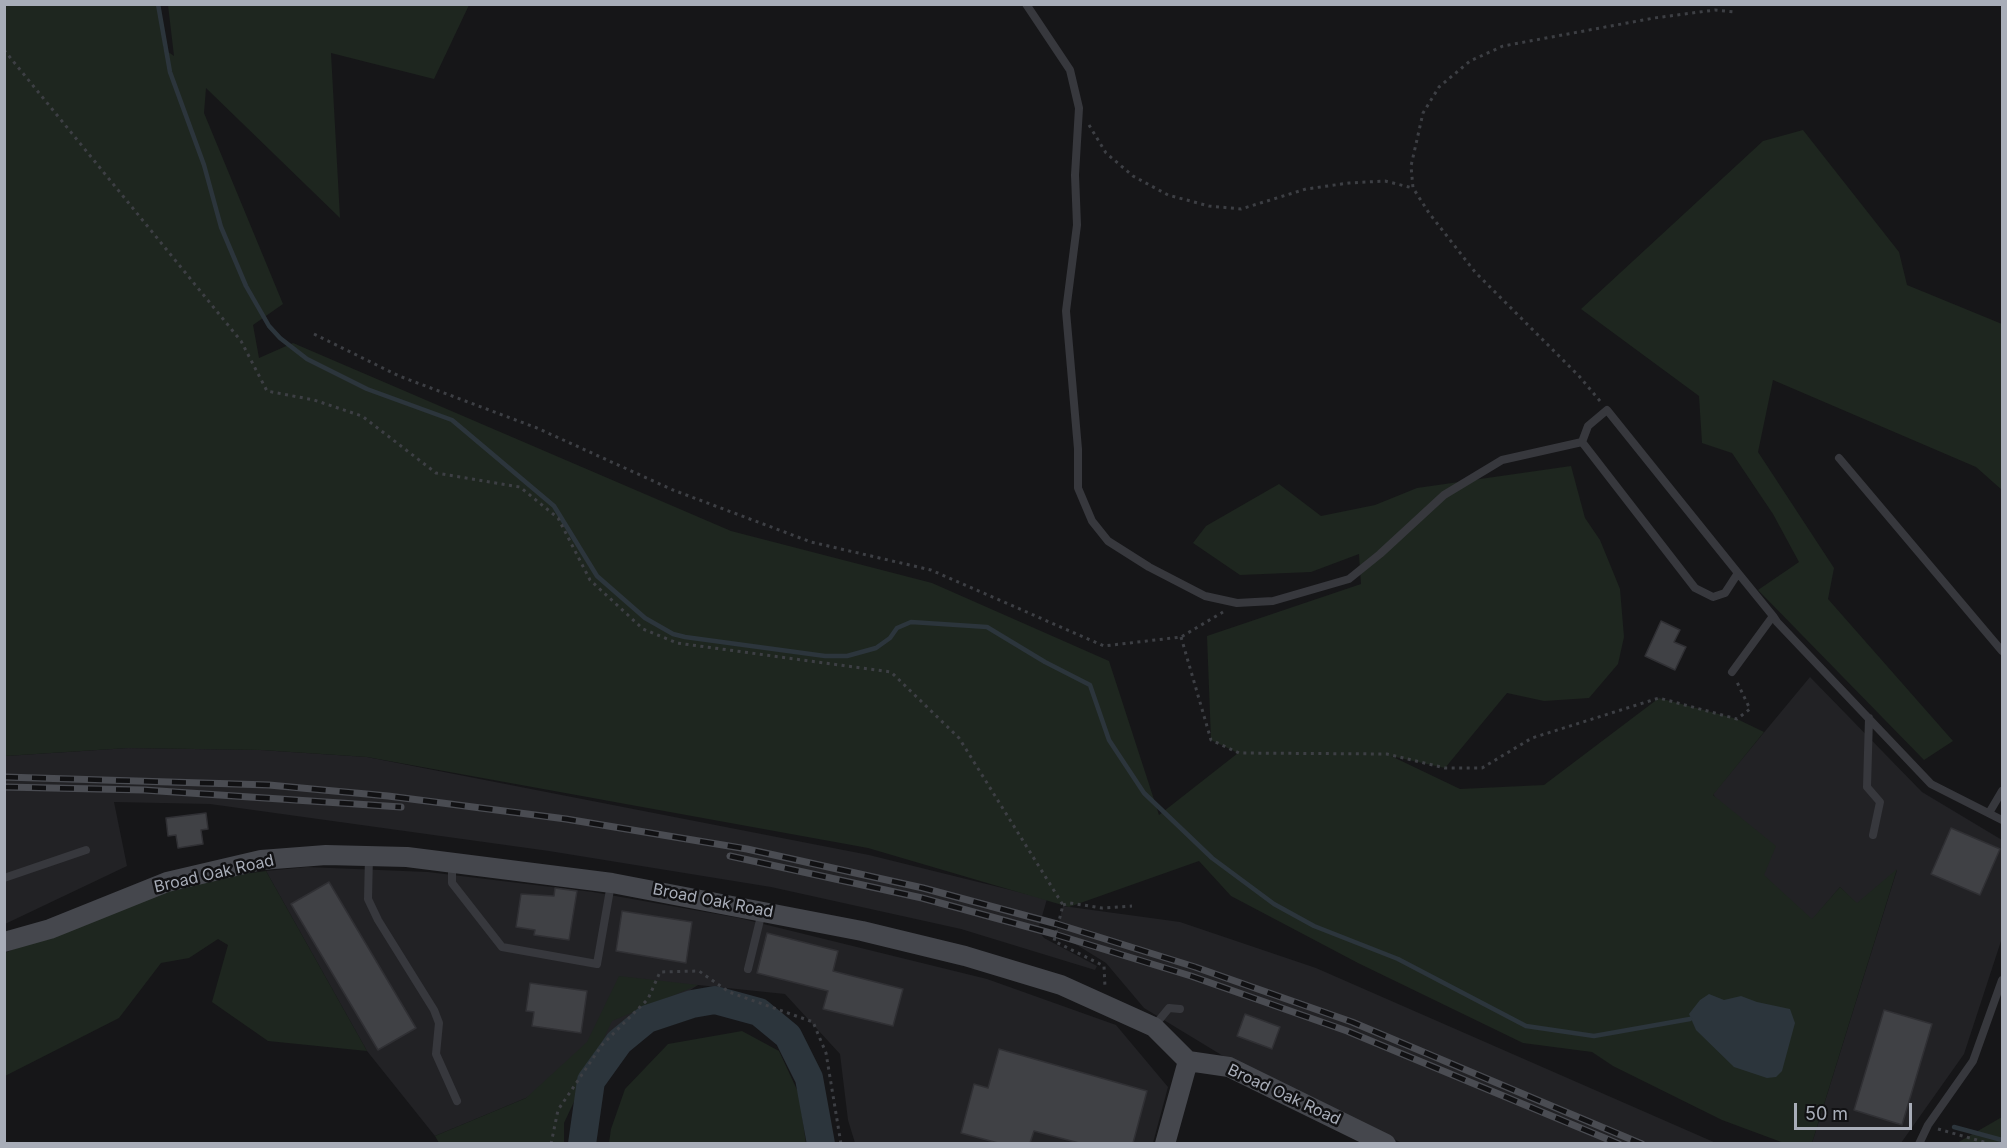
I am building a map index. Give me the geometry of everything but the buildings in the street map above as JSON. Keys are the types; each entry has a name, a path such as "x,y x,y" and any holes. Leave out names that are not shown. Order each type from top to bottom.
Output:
{"street":[{"name":"Broad Oak Road","path":"4,942 50,929 167,882 261,860 326,855 370,855 612,883 762,910 965,956 1061,985 1154,1027 1188,1061 1229,1067 1386,1143"},
{"path":"1165,1143 1188,1061"}],"lane":[{"path":"1026,4 1070,70 1079,108 1075,175 1077,225 1066,311 1078,448 1078,488 1092,522 1108,541 1149,567 1205,597 1237,603 1273,602 1349,579 1380,554 1444,495 1502,460 1582,442"},
{"path":"1582,442 1588,426 1607,410 1773,616 1931,784 2002,820"},
{"path":"1582,442 1695,588 1713,597 1725,593 1738,573"},
{"path":"1839,458 2002,651"},
{"path":"1732,672 1773,616"},
{"path":"1869,718 1867,787 1880,802 1873,835"},
{"path":"1989,813 2002,791"},
{"path":"4,878 86,850"},
{"path":"370,855 368,899 378,920 434,1010 439,1023 436,1054 457,1101"},
{"path":"452,863 452,883 502,947 597,964 612,883"},
{"path":"748,969 762,910"},
{"path":"1919,1143 1928,1125 1973,1061 2002,980"},
{"path":"1154,1027 1169,1008 1180,1009"}],"path":[{"path":"1607,410 1579,376 1475,272 1429,213 1413,188 1411,166 1423,114 1439,87 1470,61 1503,46 1654,18 1715,10 1736,12"},
{"path":"4,50 240,340 267,391 314,400 362,416 436,473 520,487 558,518 590,580 643,629 677,643 891,672 959,738 1063,905 1054,941 1104,966 1106,1004"},
{"path":"1079,108 1106,153 1133,176 1168,195 1209,206 1241,209 1305,189 1349,183 1384,181 1413,188"},
{"path":"314,334 399,376 537,428 673,490 811,542 931,570 1104,646 1181,637 1237,603"},
{"path":"1181,637 1211,740 1239,753 1387,754 1445,768 1482,768 1532,738 1659,698 1737,719 1750,709 1732,672"},
{"path":"1063,905 1070,903 1102,908 1132,906"},
{"path":"551,1143 558,1110 602,1045 648,999 660,972 699,971 729,992 813,1022 826,1053 840,1143"},
{"path":"1928,1125 1991,1143"},
{"path":"1965,1143 1969,1137"}],"shaded area":[{"path":"5,5 158,5 164,49 174,56 168,5 469,5 434,79 331,53 340,218 206,88 204,113 283,304 253,325 259,358 293,343 731,531 932,583 1109,661 1159,815 1238,753 1211,740 1207,636 1361,584 1359,554 1311,572 1240,575 1193,543 1206,526 1279,484 1321,516 1375,505 1417,488 1571,466 1585,518 1600,540 1620,589 1624,637 1618,664 1589,698 1544,701 1507,693 1445,768 1391,756 1460,789 1544,785 1659,698 1737,719 1764,732 1713,795 1776,846 1764,875 1812,919 1840,887 1857,903 1897,869 1812,1143 1784,1143 1722,1120 1613,1066 1592,1052 1523,1043 1358,963 1231,896 1199,861 1069,907 868,848 367,757 261,750 128,748 5,756"},
{"path":"1803,130 1899,252 1907,285 2002,324 2002,490 1976,467 1773,380 1758,452 1834,568 1828,599 1953,741 1924,760 1758,590 1799,562 1773,514 1732,453 1702,443 1699,396 1581,309 1763,141"},
{"path":"1810,677 1922,792 2002,840 2002,938 1964,1054 1901,1143 1812,1143 1897,870 1857,904 1840,887 1812,920 1763,875 1713,794"},
{"path":"128,748 261,750 367,757 869,855 1047,899 1038,930 1044,938 1097,966 1095,970 961,929 771,887 549,851 210,804 114,802 127,866 5,924 5,756"},
{"path":"307,867 428,872 593,892 739,918 987,979 1116,1025 1168,1087 1153,1143 855,1143 848,1120 840,1054 785,994 698,985 526,1098 435,1136 367,1051 266,871"},
{"path":"266,871 367,1051 268,1041 212,1002 228,945 218,939 189,958 161,963 119,1018 5,1076 5,953 156,886"},
{"path":"1063,906 1180,922 1316,968 1716,1143 1402,1143 1233,1062 1144,1008 1106,963 1056,932"},
{"path":"619,976 698,985 612,1021 564,1123 564,1143 439,1143 435,1136 526,1098 587,1042"},
{"path":"1709,994 1724,1000 1741,996 1790,1009 1795,1023 1782,1071 1776,1077 1767,1078 1734,1067 1696,1030 1689,1014 1700,1000"},
{"path":"742,1031 779,1051 799,1094 806,1143 609,1143 611,1129 625,1089 668,1044"},
{"path":"2002,1117 2002,1143 1957,1143"}],"waterway":[{"path":"158,4 170,72 204,165 221,227 246,286 269,326 280,338 307,359 367,389 452,420 554,506 597,576 645,618 673,634 685,637 825,656 847,656 876,648 890,638 897,628 911,622 987,627 1045,662 1090,685 1109,740 1144,793 1212,858 1274,904 1314,926 1398,959 1526,1026 1594,1036 1690,1019"},
{"path":"582,1144 591,1081 619,1042 647,1019 692,1004 715,1000 759,1012 788,1036 809,1078 821,1144"},
{"path":"1954,1127 2002,1140"}],"railway":[{"path":"4,777 269,785 388,796 566,819 747,849 923,888 1057,924 1195,967 1352,1022 1642,1144"},
{"path":"4,787 144,790 401,807"},
{"path":"730,856 922,898 1054,934 1191,976 1347,1031 1619,1144"}]}
